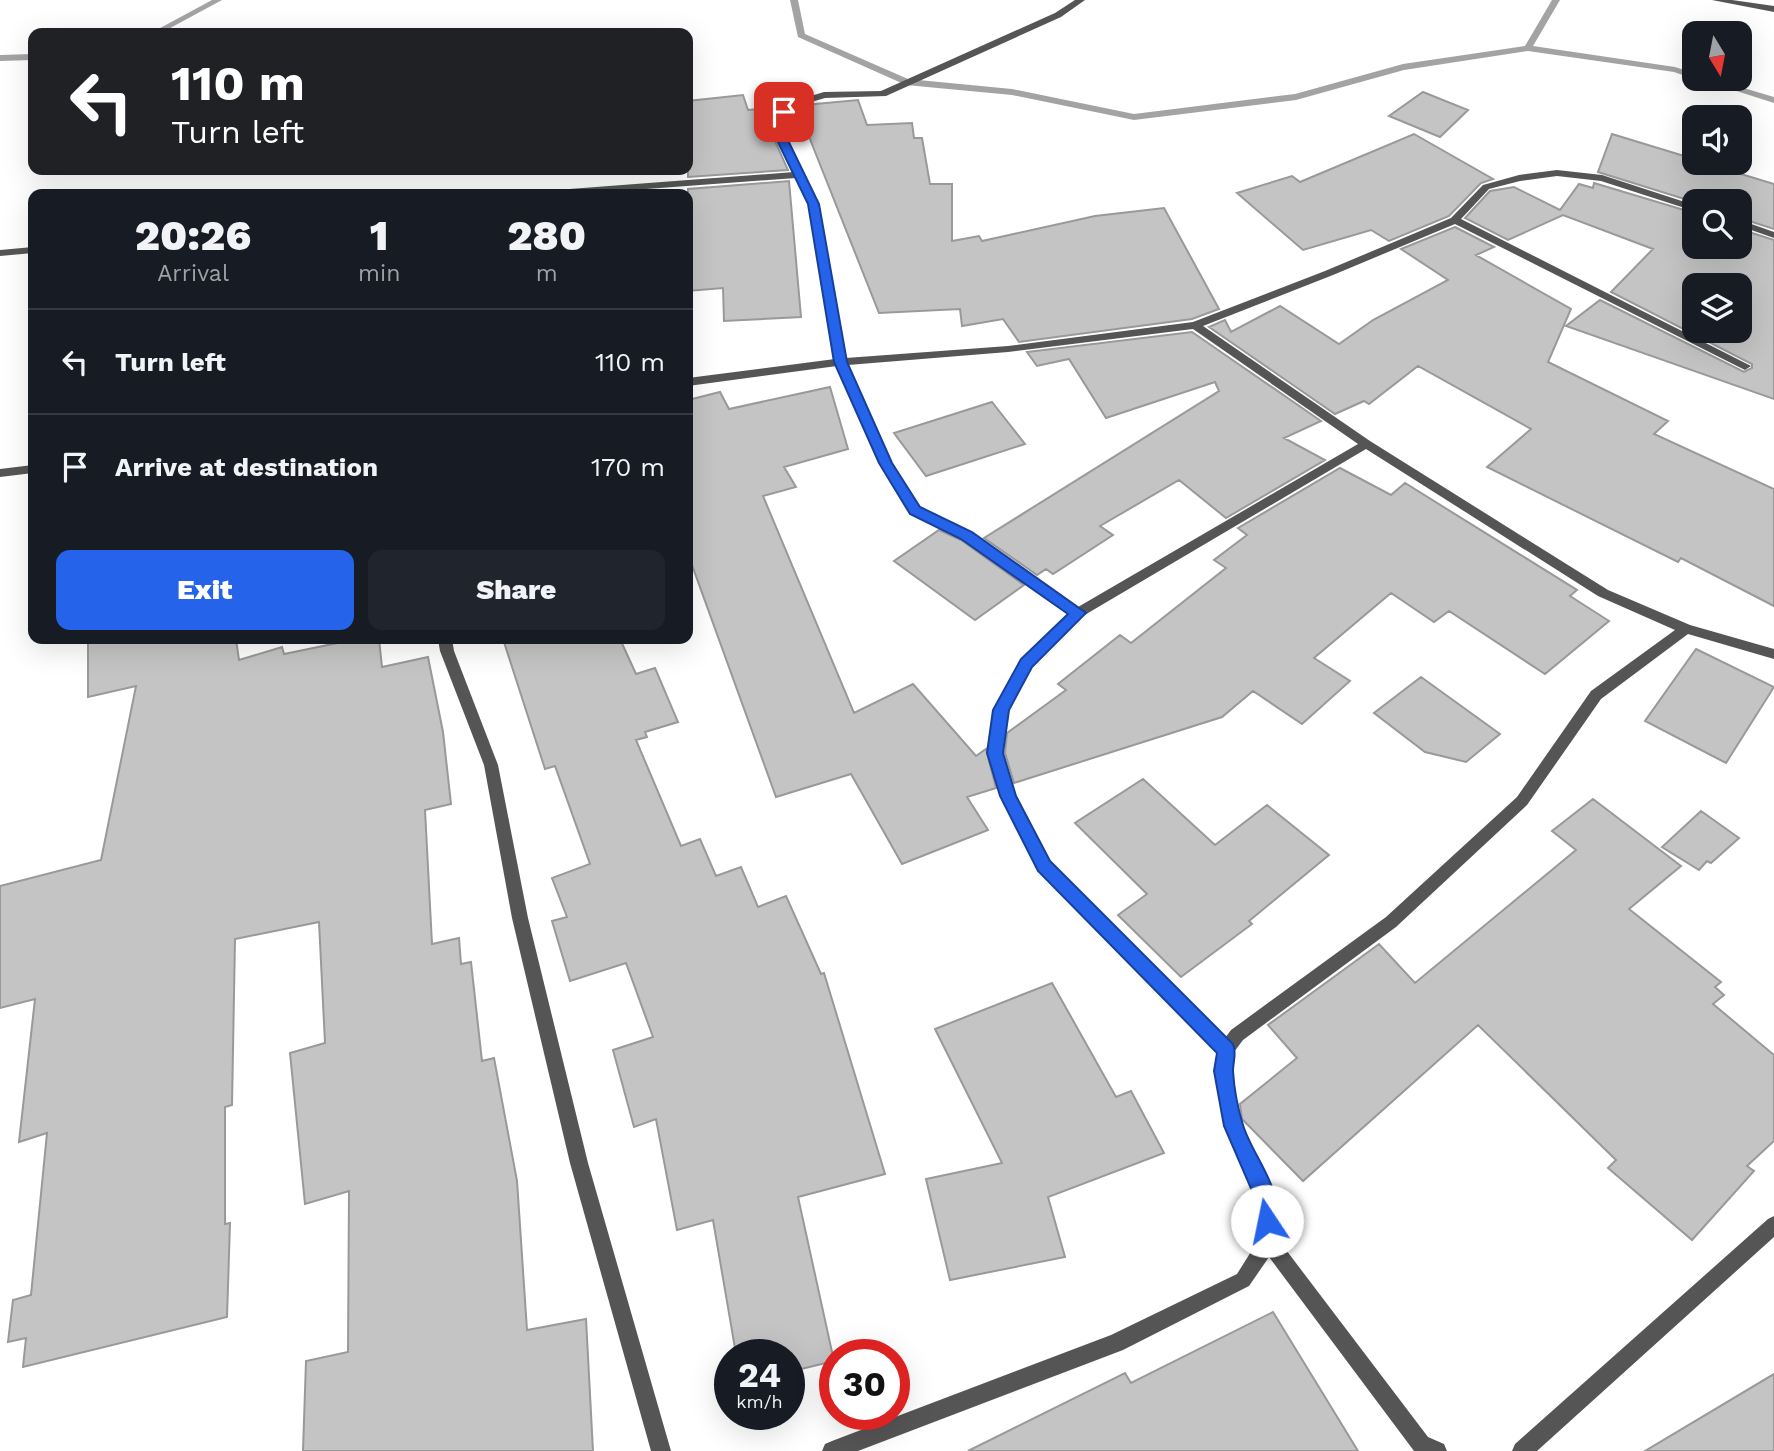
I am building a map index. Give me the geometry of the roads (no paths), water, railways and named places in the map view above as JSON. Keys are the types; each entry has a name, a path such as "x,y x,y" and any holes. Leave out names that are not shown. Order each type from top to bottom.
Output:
{"street":[{"path":"1078,613 967,535 915,511 885,463 841,362 814,204 777,130 784,112 793,104 824,95 883,94 897,89 1058,15 1082,0"},
{"path":"1716,0 1774,9"},
{"path":"693,381 841,362 1008,349 1195,325 1455,220 1486,187 1519,178 1557,173 1602,178 1682,204"},
{"path":"610,189 799,175"},
{"path":"1455,220 1745,366"},
{"path":"1752,227 1774,235"},
{"path":"0,253 28,250"},
{"path":"1195,325 1366,444 1603,593 1686,629 1774,654"},
{"path":"1226,1050 1044,866 1008,796 995,753 1001,710 1026,663 1078,613 1366,444"},
{"path":"0,473 28,469"},
{"path":"1437,1451 1421,1444 1268,1241 1266,1200 1233,1126 1224,1071 1226,1050 1237,1035 1391,922 1522,801 1596,695 1686,629"},
{"path":"447,644 491,765 520,918 579,1163 661,1451"},
{"path":"1522,1451 1774,1225"},
{"path":"832,1451 1116,1343 1243,1280 1268,1241"}],"waterway":[{"path":"165,28 218,0"},
{"path":"794,0 801,35 906,82 1012,92 1134,117 1296,97 1403,67 1528,48"},
{"path":"1528,48 1556,0"},
{"path":"1528,48 1682,72"},
{"path":"0,58 28,57"},
{"path":"1744,91 1774,100"}]}
